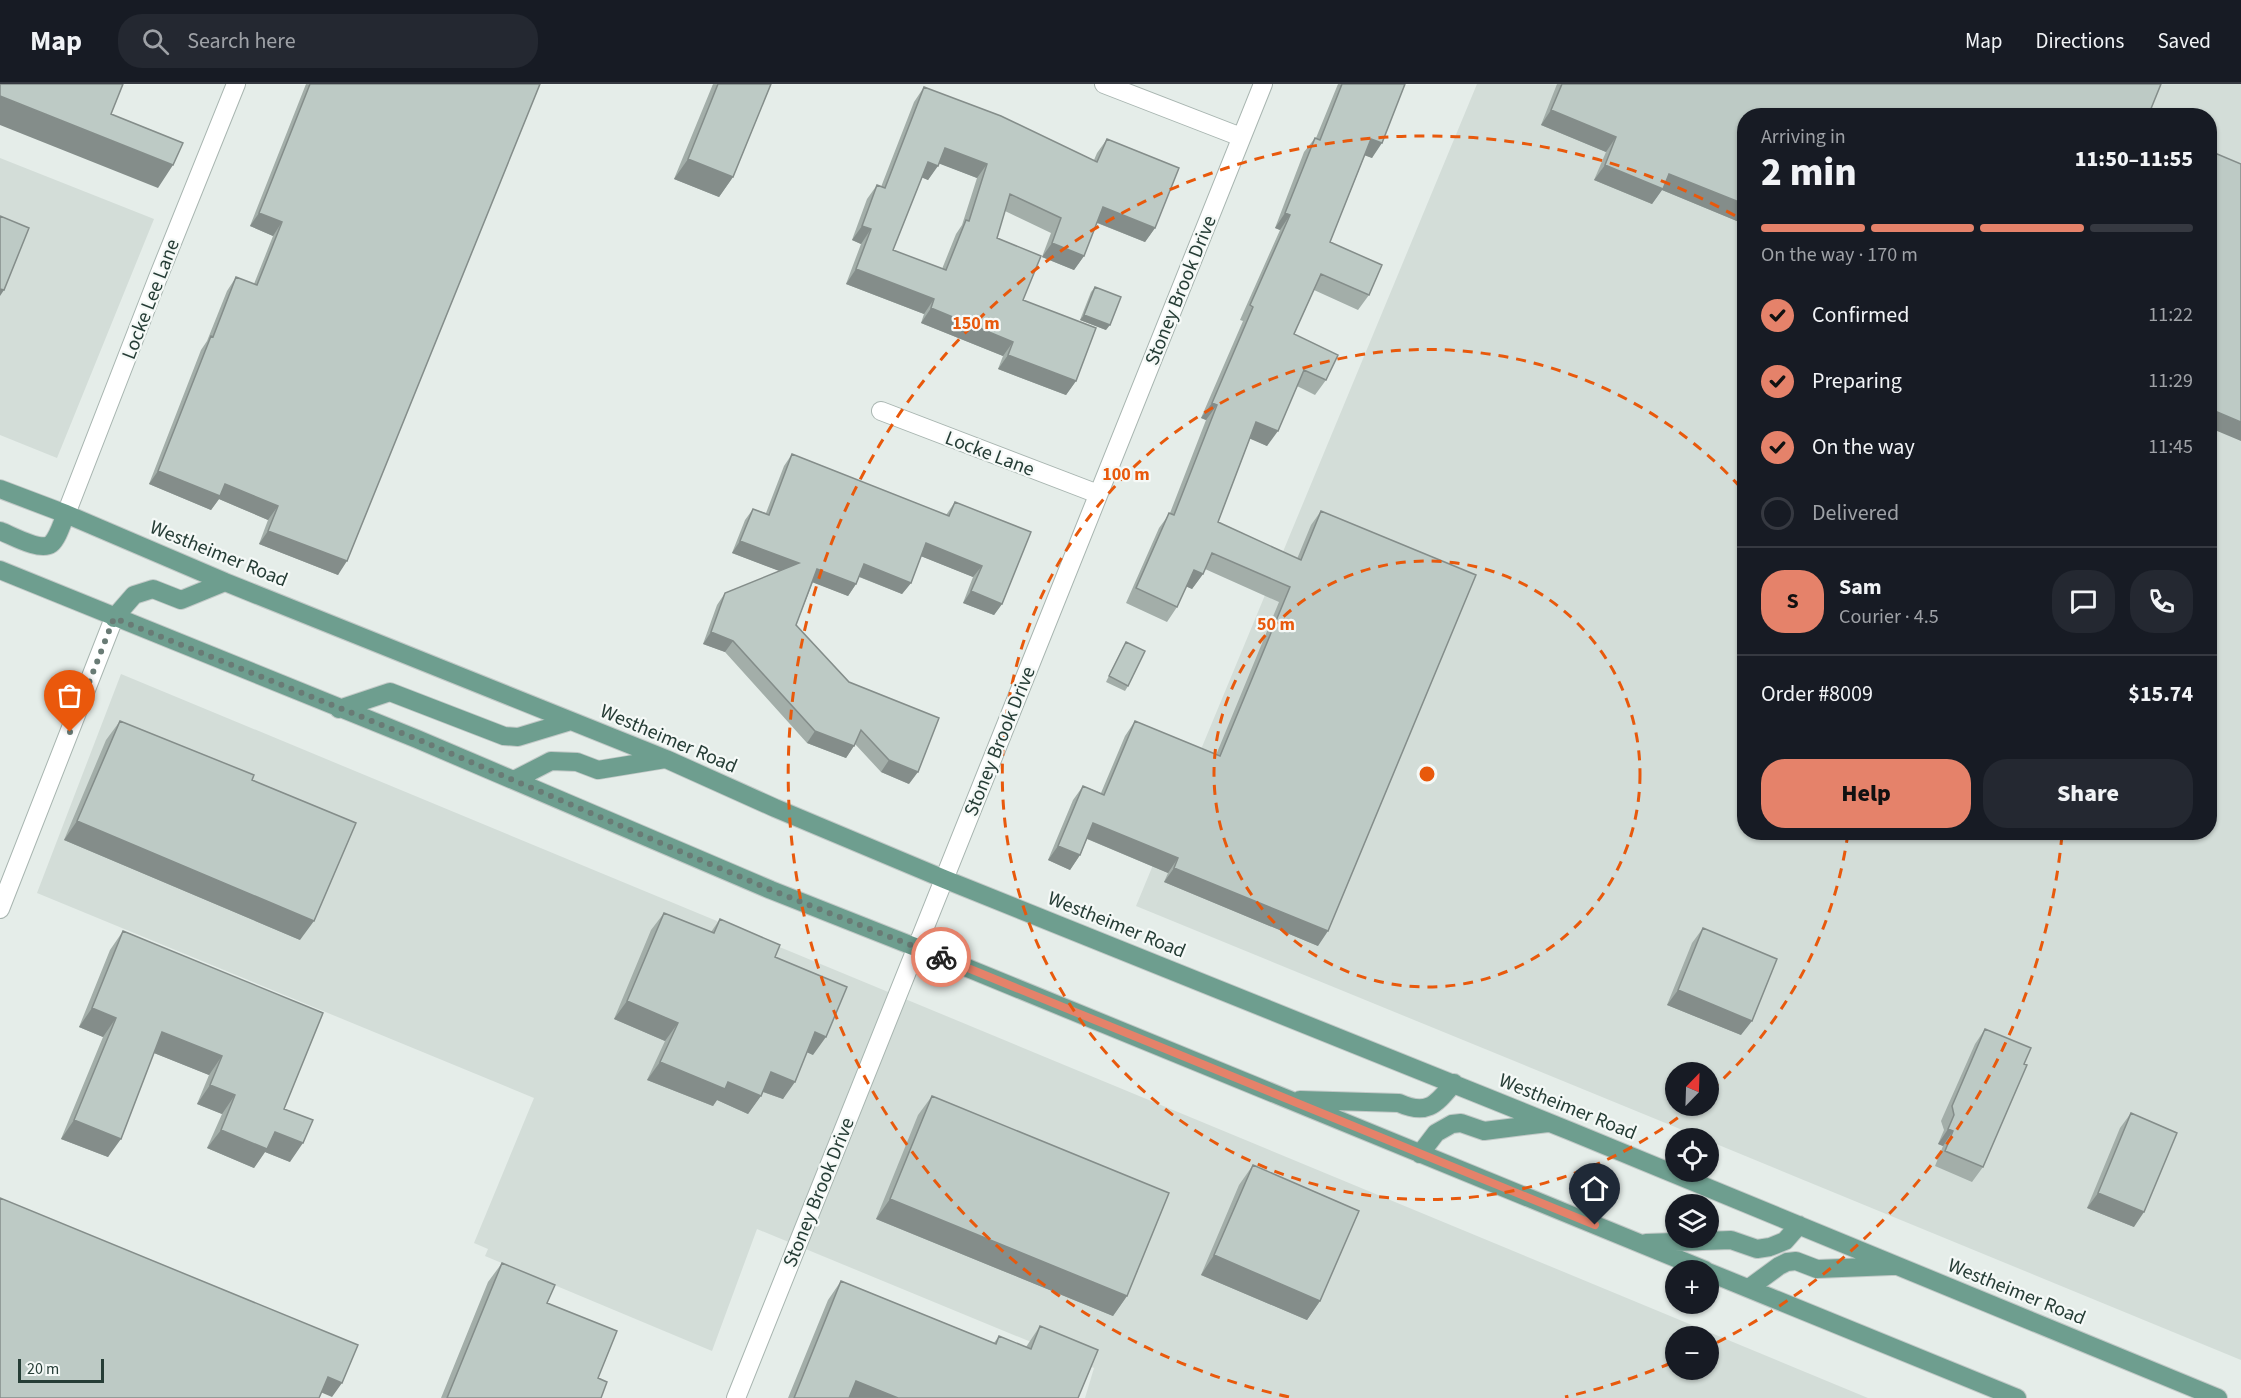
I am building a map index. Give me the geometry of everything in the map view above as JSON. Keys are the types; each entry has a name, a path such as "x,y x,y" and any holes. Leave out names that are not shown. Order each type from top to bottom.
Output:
{"main road":[{"name":"Westheimer Road","path":"0,489 666,759 944,879 1454,1083 2218,1398"},
{"path":"0,531 45,547 52,543 66,514"},
{"path":"0,570 514,780 771,890 917,947 1680,1260"},
{"path":"114,618 134,595 153,589 182,600 225,582"},
{"path":"339,708 390,692 504,736 518,737 571,721"},
{"path":"514,780 551,761 577,762 598,770 666,759"},
{"path":"1290,1100 1399,1103 1413,1110 1437,1103 1454,1083"},
{"path":"1420,1154 1436,1133 1452,1124 1461,1123 1484,1131 1550,1123"},
{"path":"1639,1243 1731,1240 1757,1249 1785,1241 1799,1225"},
{"path":"1749,1288 1787,1262 1796,1261 1817,1269 1899,1266"},
{"path":"1719,1276 2017,1398"}],"street":[{"name":"Locke Lee Lane","path":"66,514 236,84"},
{"path":"1104,84 1241,137"},
{"name":"Stoney Brook Drive","path":"736,1398 1263,84"},
{"name":"Locke Lane","path":"881,411 1098,494"},
{"path":"0,909 114,618"}],"shaded area":[{"path":"1477,84 2241,84 2241,1360 1719,1145 1719,1128 1678,1128 1136,906"},
{"path":"0,158 154,219 57,458 0,435"},
{"path":"121,674 1694,1326 1665,1326 1665,1380 1719,1380 1719,1336 1868,1398 1085,1398 1094,1368 757,1229 712,1351 485,1256 488,1249 474,1243 534,1098 37,893"}],"building":[{"path":"0,84 123,84 111,114 183,143 173,165 0,96"},
{"path":"310,84 540,84 347,561 268,531 278,506 225,484 220,496 158,471 236,277 257,285 282,222 259,213"},
{"path":"718,84 771,84 733,177 688,159"},
{"path":"1342,84 1405,84 1382,143 1371,139 1330,242 1382,265 1369,295 1321,274 1294,334 1338,355 1326,380 1304,370 1278,431 1256,422 1218,522 1301,560 1321,511 1476,575 1328,931 1174,868 1178,858 1093,823 1080,855 1058,846 1083,786 1104,795 1135,721 1220,756 1290,587 1212,553 1203,574 1194,570 1177,607 1136,588 1169,513 1174,515 1217,405 1212,403 1253,307 1250,305 1290,215 1285,213 1315,138 1320,140"},
{"path":"1562,84 2161,84 2151,108 1737,108 1737,201 1669,174 1663,189 1605,165 1616,137 1551,110"},
{"path":"924,87 1001,116 1097,162 1107,139 1179,168 1155,228 1103,207 1084,256 1052,243 1061,218 1010,194 997,238 1041,256 1023,300 1096,328 1076,381 1008,355 1013,342 931,308 934,299 856,269 871,229 862,226 877,185 885,188","holes":["945,148 987,164 969,221 966,220 946,270 893,250 928,162 938,166"]},
{"path":"2217,154 2241,164 2241,422 2217,412"},
{"path":"0,216 29,228 4,290 0,289"},
{"path":"1095,287 1121,297 1110,325 1084,315"},
{"path":"792,454 949,516 955,502 1031,532 1002,604 971,591 982,566 926,543 911,583 864,564 856,584 817,569 796,625 849,682 939,718 918,772 889,760 861,730 854,746 815,731 733,641 711,632 725,593 799,563 740,541 753,509 769,515"},
{"path":"1126,642 1145,651 1128,686 1109,676"},
{"path":"120,721 254,775 252,780 356,823 314,921 77,821"},
{"path":"664,913 714,933 720,919 780,945 775,957 847,987 826,1037 815,1032 795,1082 771,1072 761,1096 728,1082 725,1089 660,1062 678,1023 627,1001"},
{"path":"1703,928 1777,959 1752,1021 1678,990"},
{"path":"123,931 323,1013 284,1109 313,1120 303,1143 275,1132 267,1149 221,1130 235,1095 210,1085 222,1056 162,1032 121,1139 74,1120 116,1018 92,1008"},
{"path":"1985,1029 2031,1048 2024,1064 2027,1065 1983,1167 1945,1151 1953,1131 1948,1129 1954,1115 1952,1106"},
{"path":"932,1096 1169,1193 1127,1296 890,1199"},
{"path":"2131,1113 2177,1133 2144,1212 2098,1193"},
{"path":"1253,1165 1359,1211 1320,1301 1214,1255"},
{"path":"0,1198 358,1345 342,1383 328,1377 319,1398 0,1398"},
{"path":"502,1263 555,1285 547,1303 617,1331 598,1378 607,1382 601,1398 447,1398"},
{"path":"841,1281 996,1344 999,1336 1031,1349 1040,1326 1098,1350 1078,1398 898,1398 856,1381 849,1398 794,1398"}],"way so far":[{"path":"70,732 114,618 417,739 771,890 941,957"}],"route":[{"path":"941,957 1595,1225"}]}
